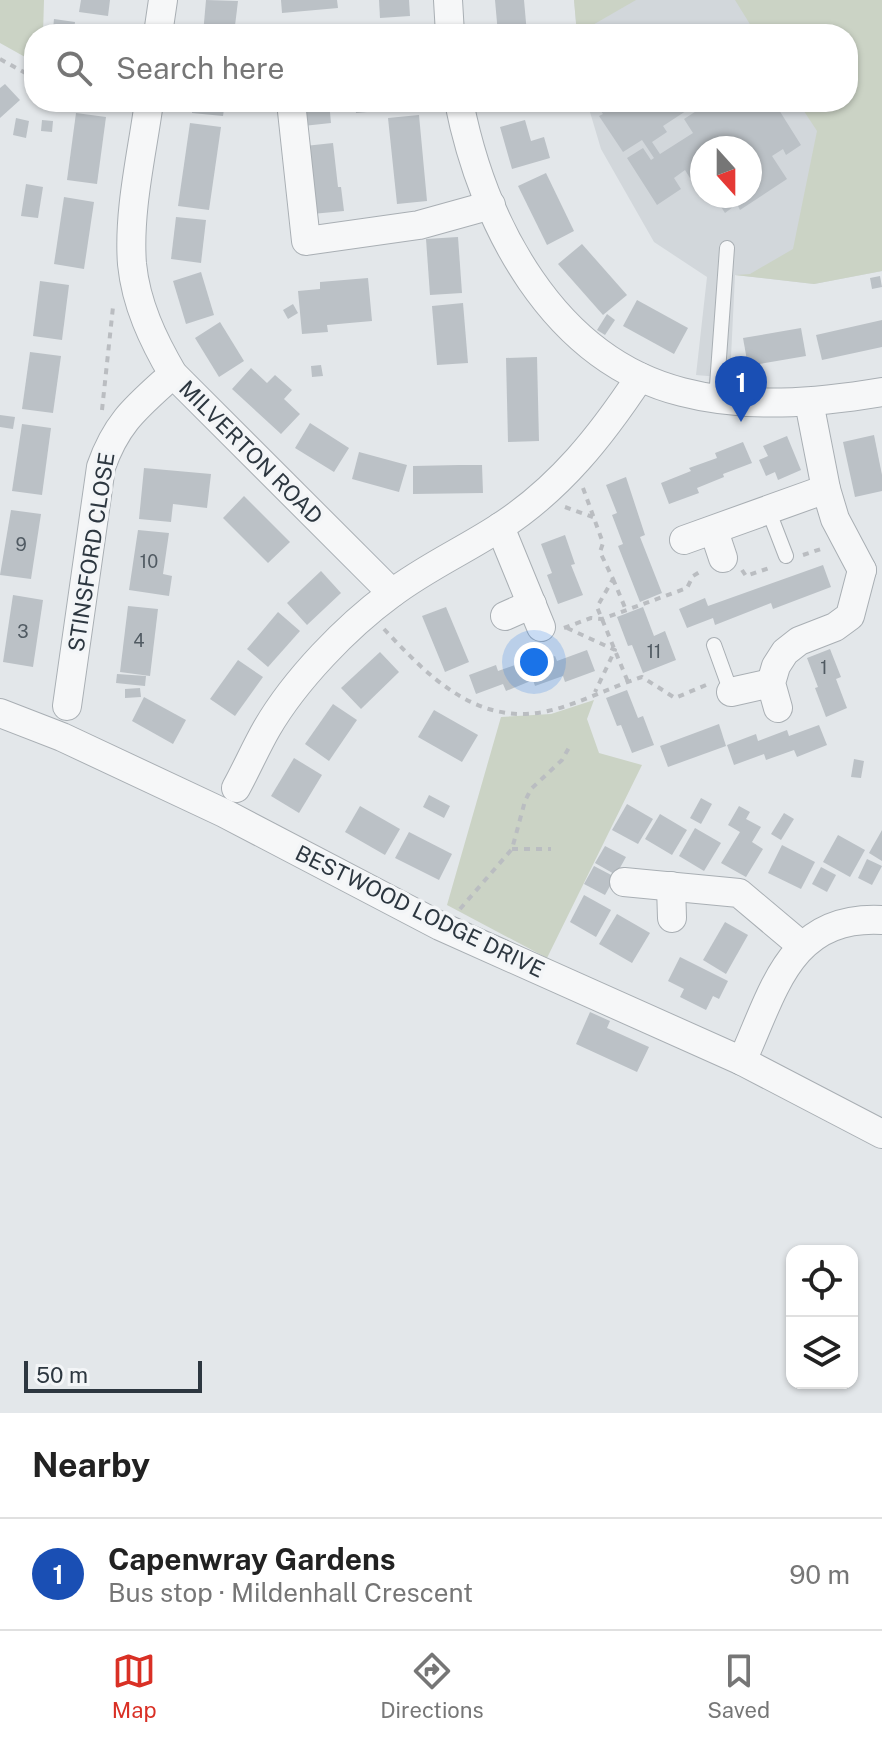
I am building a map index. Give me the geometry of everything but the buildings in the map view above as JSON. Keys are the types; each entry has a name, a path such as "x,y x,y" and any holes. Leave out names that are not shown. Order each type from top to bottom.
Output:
{"street":[{"path":"159,24 163,0"},
{"path":"448,0 449,24"},
{"name":"MILVERTON ROAD","path":"148,112 134,217 132,264 153,339 173,374 392,593"},
{"path":"292,112 306,241 419,225 491,205"},
{"path":"461,112 491,205 525,273 550,307 574,332 605,356 640,377 679,392 716,399 809,402 882,392"},
{"name":"STINSFORD CLOSE","path":"67,706 101,467 110,441 125,418 173,374"},
{"path":"236,788 287,698 330,650 392,593 500,527 540,498 574,466 602,433 640,377"},
{"path":"731,692 774,695 776,666 799,641 835,627 850,616 872,568 835,519 809,402"},
{"path":"684,540 719,544 769,512 826,489"},
{"path":"500,527 546,620"},
{"path":"505,616 546,620"},
{"name":"BESTWOOD LODGE DRIVE","path":"0,713 62,737 224,813 440,926 742,1061 882,1134"},
{"path":"624,882 739,893 802,946"},
{"path":"671,886 672,918"},
{"path":"742,1061 779,978 802,946 816,933 836,925 860,919 882,920"}],"lane":[{"path":"716,399 727,248"},
{"path":"769,512 786,556"},
{"path":"714,645 731,692"}],"path":[{"path":"0,59 24,72"},
{"path":"110,441 99,433 116,280 132,264"},
{"path":"574,466 603,543 600,552 626,610"},
{"path":"579,622 591,618 602,619 687,588 719,544"},
{"path":"613,579 597,607 628,682"},
{"path":"369,612 436,679 486,710 515,713 548,711 642,677 675,698 708,684 715,699 731,692"},
{"path":"546,620 615,650"},
{"path":"594,694 615,650"},
{"path":"440,926 459,911 512,849 531,789 562,760 571,744"},
{"path":"512,849 551,849"}],"shaded area":[{"path":"0,0 44,0 43,24 24,24 24,56 0,43"},
{"path":"574,0 882,0 882,271 814,284 735,275 730,378 696,375 707,277 654,242 601,149 590,112 858,112 858,24 576,24"},
{"path":"574,0 636,0 594,24 576,24"},
{"path":"735,0 882,0 882,271 814,284 735,275 750,274 793,249 817,131 805,112 858,112 858,24 750,24"},
{"path":"594,700 587,719 599,753 642,765 547,958 447,905 501,717 551,714"}],"place":[{"name":"Capenwray Gardens","path":"741,422"}]}
